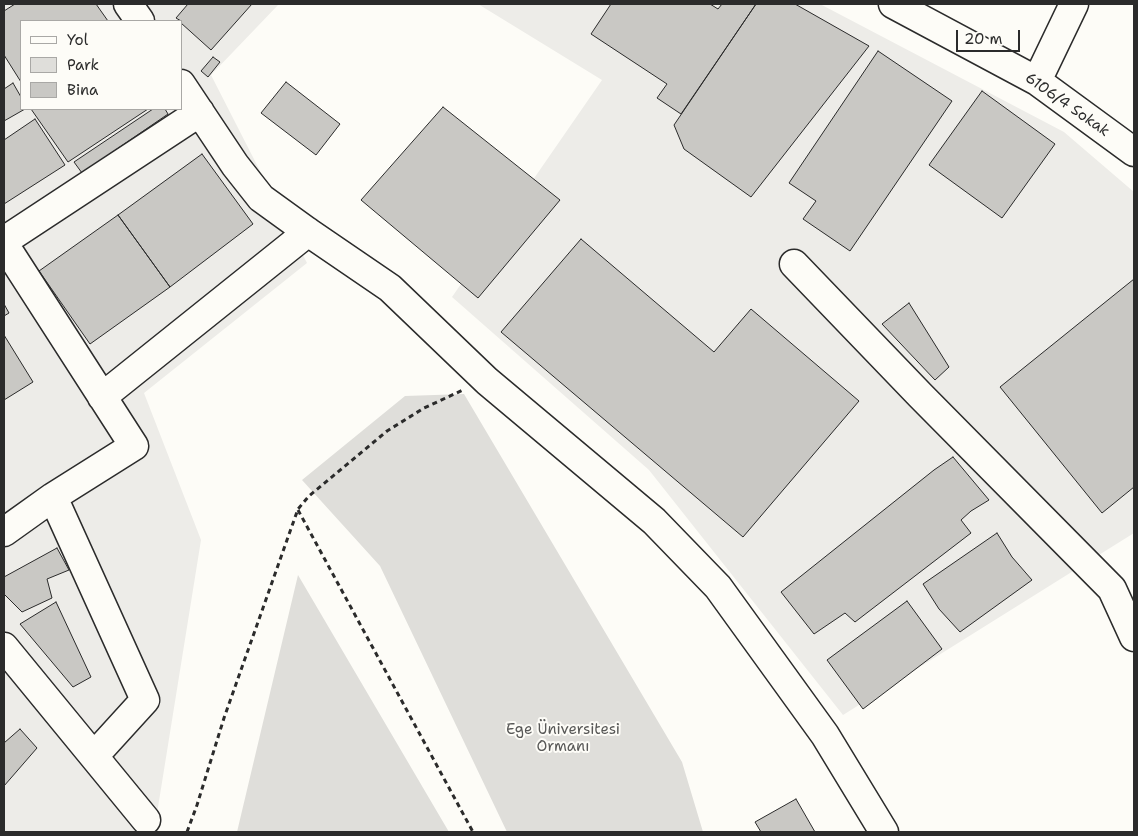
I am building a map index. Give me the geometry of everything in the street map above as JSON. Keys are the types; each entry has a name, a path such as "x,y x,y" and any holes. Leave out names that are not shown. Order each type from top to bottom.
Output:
{"street":[{"path":"128,4 139,20"},
{"name":"6106/4 Sokak","path":"893,4 1037,81 1134,152"},
{"path":"1037,81 1074,4"},
{"path":"182,85 235,165 261,198 390,288 487,381 654,521 718,587 825,735 884,832"},
{"path":"4,532 53,497 134,446 4,242 200,112"},
{"path":"102,397 308,232"},
{"path":"794,264 920,395 1112,588 1134,637"},
{"path":"53,497 145,700 94,756"},
{"path":"4,648 146,820"}],"path":[{"path":"187,832 224,718 298,510 309,496 393,427 443,398 487,381"},
{"path":"298,510 472,832"}],"shaded area":[{"path":"4,4 279,4 211,75 307,263 144,393 201,540 154,832 4,832"},
{"path":"478,4 820,4 1064,132 1134,192 1134,533 843,715 649,470 452,297 602,80"}],"green space":[{"name":"Ege Üniversitesi Ormanı","path":"464,394 682,762 703,832 507,832 380,566 302,480 405,396"},
{"path":"298,575 449,832 237,832"}],"building":[{"path":"15,4 96,4 107,20 20,20 20,80 4,55 4,11"},
{"path":"188,4 252,4 211,50 182,24 182,20 176,18"},
{"path":"611,4 710,4 718,9 722,4 756,4 681,114 657,98 667,84 591,34"},
{"path":"756,4 795,4 869,46 751,197 684,149 674,125"},
{"path":"878,51 952,101 850,251 803,219 816,201 789,183"},
{"path":"213,57 220,62 208,77 201,71"},
{"path":"286,82 340,124 316,155 261,113"},
{"path":"13,83 20,95 20,110 23,110 4,121 4,89"},
{"path":"982,91 1055,144 1002,218 929,165"},
{"path":"443,107 560,200 478,298 361,200"},
{"path":"32,110 146,110 68,162"},
{"path":"152,110 166,110 168,114 82,173 74,162"},
{"path":"35,119 65,165 4,204 4,140"},
{"path":"202,154 253,224 170,287 118,215"},
{"path":"118,215 170,287 90,344 39,271"},
{"path":"581,239 714,352 751,309 859,401 743,537 501,332"},
{"path":"1134,279 1134,487 1102,513 1000,387"},
{"path":"909,303 949,367 935,380 882,324"},
{"path":"4,304 9,313 4,316"},
{"path":"4,335 33,382 4,400"},
{"path":"953,457 989,500 971,511 961,520 971,533 855,622 845,613 814,634 781,592 934,470"},
{"path":"997,533 1012,557 1032,580 960,632 939,609 923,584"},
{"path":"57,548 69,570 47,579 52,598 22,612 4,594 4,577"},
{"path":"907,601 942,649 863,709 827,660"},
{"path":"56,602 91,677 73,687 20,624"},
{"path":"20,729 37,748 4,786 4,743"},
{"path":"796,799 815,832 761,832 755,822"}]}
